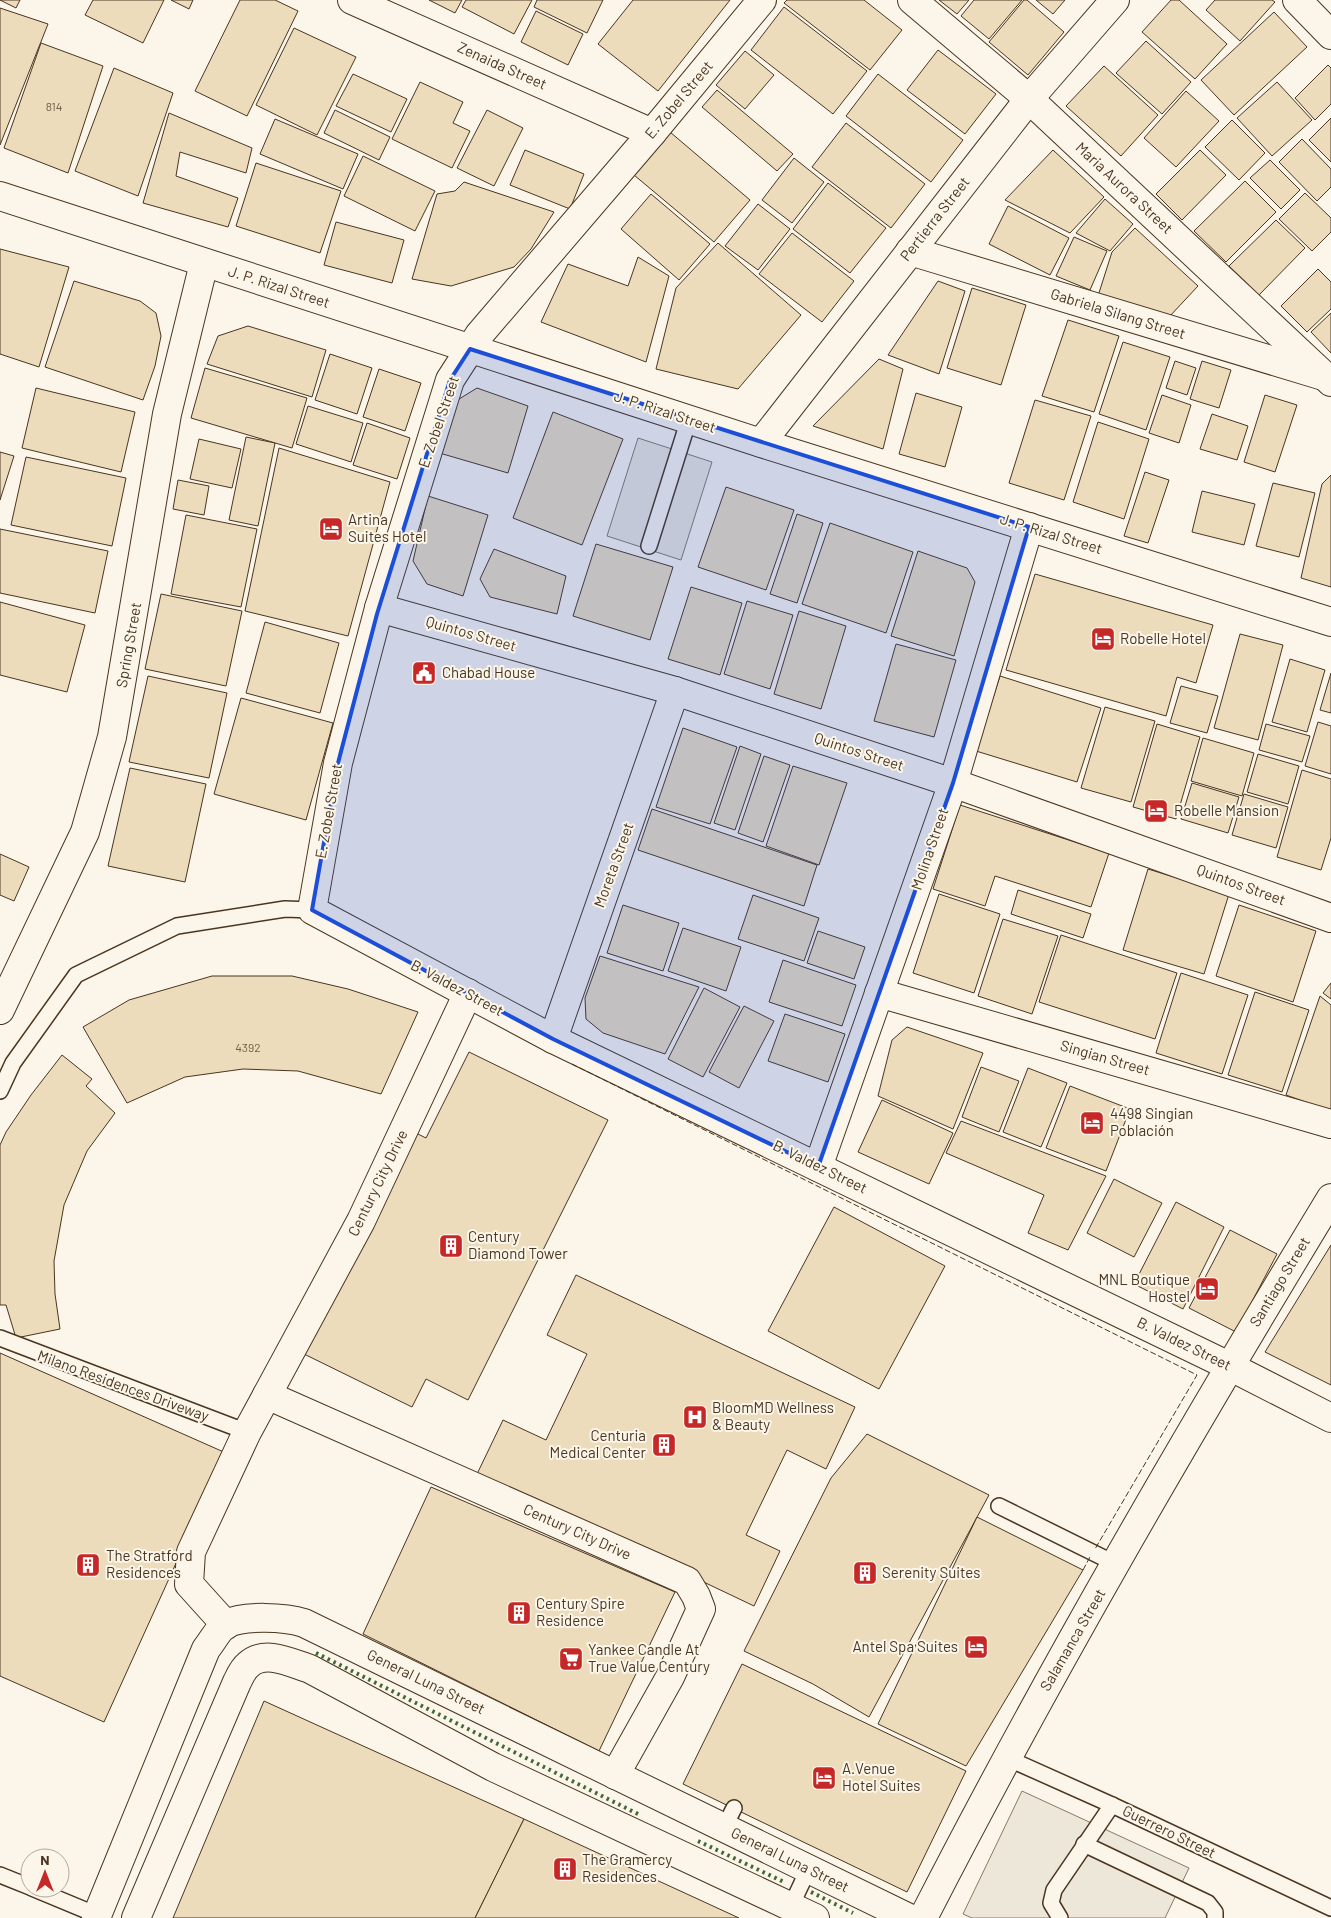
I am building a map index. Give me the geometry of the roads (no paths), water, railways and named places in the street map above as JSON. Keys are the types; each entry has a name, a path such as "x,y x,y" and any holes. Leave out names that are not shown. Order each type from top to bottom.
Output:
{"street":[{"name":"Zenaida Street","path":"352,0 652,133"},
{"name":"E. Zobel Street","path":"312,910 338,763 379,608 450,380 479,335 652,133 762,0"},
{"name":"Maria Aurora Street","path":"912,0 1029,100 1328,379"},
{"name":"Pertierra Street","path":"761,444 1029,100 1115,0"},
{"path":"1296,0 1331,35"},
{"name":"J. P. Rizal Street","path":"0,196 690,419 761,444 1331,622"},
{"name":"Gabriela Silang Street","path":"910,251 1328,379"},
{"name":"Spring Street","path":"0,1010 85,832 112,738 167,414 204,263"},
{"name":"Molina Street","path":"818,1167 953,783 1029,527"},
{"name":"Quintos Street","path":"379,608 676,692 953,783 1331,918"},
{"name":"Moreta Street","path":"553,1039 676,692"},
{"name":"B. Valdez Street","path":"312,910 553,1039 1229,1366 1331,1418"},
{"name":"Singian Street","path":"879,993 1331,1124"},
{"name":"Century City Drive","path":"226,1625 189,1584 191,1552 247,1432 360,1221 468,994"},
{"name":"Santiago Street","path":"1229,1366 1331,1198"},
{"name":"Salamanca Street","path":"923,1918 1007,1758 1229,1366"},
{"name":"Century City Drive","path":"267,1395 687,1581 701,1609 670,1677 616,1775"},
{"name":"General Luna Street","path":"226,1625 245,1620 277,1617 304,1623 684,1809 729,1818 809,1868 909,1918"},
{"path":"99,1917 206,1649 226,1625"},
{"path":"136,1918 237,1682 247,1665 257,1659 266,1657 280,1659 310,1670 493,1767 803,1912"},
{"path":"666,1848 684,1809"}],"lane":[{"path":"649,546 690,419"},
{"path":"0,1091 13,1063 76,975 177,926 286,909 312,910"},
{"name":"Milano Residences Driveway","path":"0,1338 247,1432"},
{"path":"999,1506 1116,1564"},
{"name":"Guerrero Street","path":"1007,1758 1331,1908"},
{"path":"1060,1918 1051,1903 1054,1890 1112,1805"},
{"path":"1084,1844 1208,1903 1215,1912 1215,1918"},
{"path":"803,1912 809,1868"},
{"path":"0,1875 20,1883"},
{"path":"54,1898 99,1917"}],"place":[{"name":"Artina Suites Hotel","path":"331,529"},
{"name":"Robelle Hotel","path":"1103,639"},
{"name":"Chabad House","path":"424,673"},
{"name":"Robelle Mansion","path":"1156,811"},
{"name":"4498 Singian Población","path":"1092,1123"},
{"name":"Century Diamond Tower","path":"451,1246"},
{"name":"MNL Boutique Hostel","path":"1207,1289"},
{"name":"BloomMD Wellness & Beauty","path":"695,1417"},
{"name":"Centuria Medical Center","path":"664,1445"},
{"name":"The Stratford Residences","path":"88,1565"},
{"name":"Serenity Suites","path":"865,1573"},
{"name":"Century Spire Residence","path":"519,1613"},
{"name":"Antel Spa Suites","path":"976,1647"},
{"name":"Yankee Candle At True Value Century","path":"571,1659"},
{"name":"A.Venue Hotel Suites","path":"824,1778"},
{"name":"The Gramercy Residences","path":"565,1869"}]}
